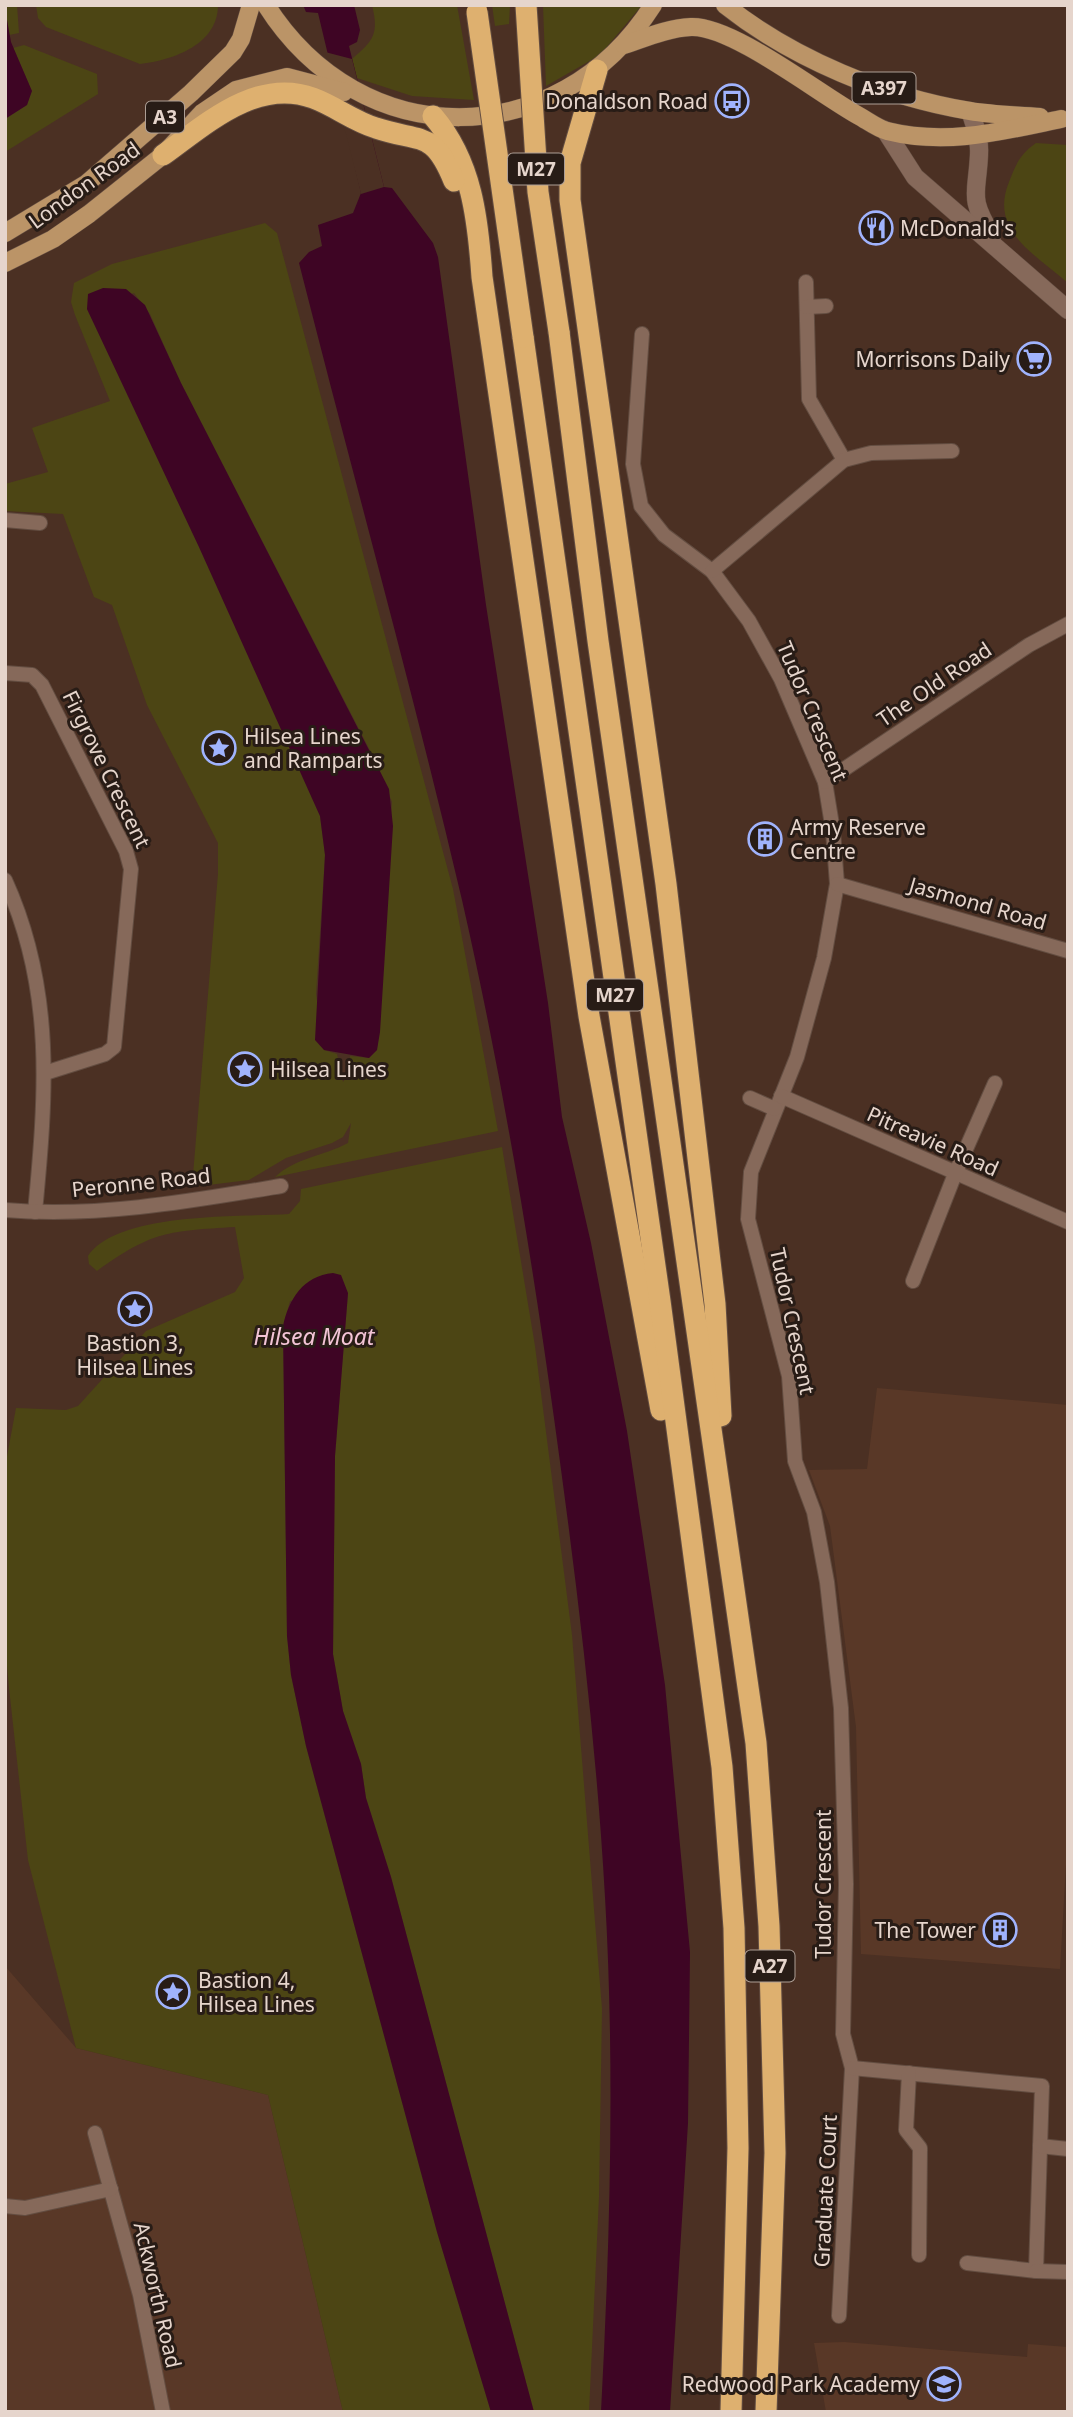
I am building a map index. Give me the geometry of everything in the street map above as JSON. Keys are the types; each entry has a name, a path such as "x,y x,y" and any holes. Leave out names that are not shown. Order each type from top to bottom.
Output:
{"highway":[{"name":"M27","path":"526,5 538,192 689,1289 727,1523"},
{"name":"M27","path":"476,9 708,1652"},
{"path":"597,70 570,163 570,200 666,884 715,1304 727,1523"},
{"path":"163,155 212,119 255,97 294,93 322,86 351,119 381,130 419,137 433,145 445,160 465,208 482,277"},
{"path":"433,116 459,155 479,225 482,277 589,1016 708,1652"},
{"name":"A27","path":"727,1523 756,1743 769,1926 775,2153 766,2412"},
{"name":"A27","path":"708,1652 722,1768 734,1928 738,2148 731,2412"}],"main road":[{"name":"London Road","path":"5,233 86,184 191,93 233,51 241,39 251,5"},
{"path":"266,5 322,86 433,116 478,117 515,111 564,92 597,70 624,45 653,5"},
{"name":"A397","path":"725,5 786,45 840,71 900,94 970,111 1064,120"},
{"name":"A397","path":"624,45 674,29 692,26 710,29 757,53 885,130 934,138 978,137 1064,120"},
{"name":"London Road","path":"5,262 53,239 163,155"}],"street":[{"path":"970,111 978,137 979,156 974,192 980,216 1001,250"},
{"path":"885,130 915,177 1068,310"},
{"path":"806,282 809,399 844,460"},
{"path":"807,307 826,306"},
{"name":"Tudor Crescent","path":"642,334 633,464 641,506 664,535 712,571 749,621 781,679 825,782 837,884 824,958 797,1057 751,1172 748,1219 789,1376 795,1461 814,1512 827,1582 841,1708 846,1884 843,2034 852,2068"},
{"path":"712,571 844,460 871,453 952,451"},
{"path":"5,520 40,523"},
{"name":"The Old Road","path":"825,782 1029,645 1068,624"},
{"name":"Firgrove Crescent","path":"5,673 32,675 42,685 126,850 131,869 114,1047 105,1054 45,1073"},
{"path":"5,880 22,923 35,973 42,1018 45,1073 35,1212"},
{"name":"Jasmond Road","path":"837,884 1068,951"},
{"path":"913,1281 955,1174 995,1083"},
{"path":"750,1098 778,1103"},
{"name":"Pitreavie Road","path":"778,1103 1068,1222"},
{"name":"Peronne Road","path":"5,1210 35,1212 190,1200 281,1186"},
{"path":"852,2068 1042,2086 1036,2271"},
{"name":"Graduate Court","path":"839,2316 852,2068"},
{"path":"909,2073 906,2130 920,2148 919,2255"},
{"name":"Ackworth Road","path":"95,2133 140,2295 163,2412"},
{"path":"1040,2147 1068,2149"},
{"path":"5,2206 24,2208 111,2189"},
{"path":"967,2263 1068,2272"}],"shaded area":[{"path":"5,5 17,5 19,33 9,35"},
{"path":"36,5 218,5 211,30 192,48 167,59 140,64 46,27 38,18"},
{"path":"372,5 457,5 474,100 412,96 357,78 352,59 373,36 375,23"},
{"path":"492,5 510,5 509,24 495,26"},
{"path":"543,5 642,5 600,55 546,86"},
{"path":"24,45 97,74 98,94 5,152 5,119 27,105 31,91 13,48"},
{"path":"1036,143 1068,145 1068,283 1019,240 1010,228 1005,214 1004,199 1014,170 1022,155"},
{"path":"265,223 277,233 453,889 498,1131 275,1177 301,1161 348,1143 351,1123 343,1137 286,1158 249,1180 192,1187 218,874 218,843 147,705 112,605 94,597 63,514 5,511 5,484 48,472 32,428 110,401 71,302 74,283 112,264","holes":["134,293 150,314 181,383 378,766 392,802 377,1050 369,1058 350,1056 351,1070 343,1082 337,1054 324,1050 316,994 325,855 320,816 199,547 87,309"]},
{"path":"502,1147 535,1346 572,1635 602,2009 599,2197 589,2412 534,2412 391,1877 366,1798 361,1764 343,1711 333,1654 335,1456 348,1293 290,1301 283,1326 287,1636 291,1675 306,1746 437,2232 491,2412 343,2412 268,2095 76,2048 28,1860 5,1644 5,1467 16,1408 66,1410 78,1406 146,1331 235,1292 244,1278 235,1227 193,1230 162,1236 132,1248 97,1271 89,1264 88,1256 103,1242 125,1231 151,1224 211,1217 289,1214 300,1201 301,1189"},
{"path":"877,1388 1068,1405 1068,1830 1060,1969 861,1954 856,1727 830,1526 809,1470 867,1469"},
{"path":"5,1966 76,2048 268,2095 343,2412 5,2412"},
{"name":"Redwood Park Academy","path":"844,2342 1027,2357 1028,2344 1068,2347 1068,2412 826,2412 814,2343"}],"water":[{"path":"303,5 354,5 360,30 357,42 349,46 384,187 392,188 433,243 438,257 486,605 548,1003 562,1117 591,1243 627,1431 665,1685 690,1952 688,2123 670,2412 601,2412 607,2283 610,2026 605,1897 596,1777 577,1597 525,1223 476,964 423,741 299,263 309,252 322,246 318,225 353,213 361,193 318,13 306,12"},
{"path":"5,9 11,42 32,91 27,105 5,119"},
{"path":"103,288 126,289 145,305 181,383 389,789 393,826 380,1032 377,1050 369,1058 324,1050 315,1040 325,855 320,816 199,547 87,309 88,294"},
{"name":"Hilsea Moat","path":"333,1273 341,1275 348,1293 335,1456 333,1654 343,1711 361,1764 366,1798 391,1877 534,2412 491,2412 437,2232 306,1746 291,1675 287,1636 283,1326 289,1307 299,1290 313,1279"}],"pier":[{"path":"325,52 352,59 384,187 361,194"}],"place":[{"name":"Donaldson Road","path":"732,101"},
{"name":"McDonald's","path":"876,228"},
{"name":"Morrisons Daily","path":"1034,359"},
{"name":"Hilsea Lines and Ramparts","path":"219,748"},
{"name":"Army Reserve Centre","path":"765,839"},
{"name":"Hilsea Lines","path":"245,1069"},
{"name":"Bastion 3, Hilsea Lines","path":"135,1309"},
{"name":"The Tower","path":"1000,1930"},
{"name":"Bastion 4, Hilsea Lines","path":"173,1992"},
{"name":"Redwood Park Academy","path":"944,2384"}]}
